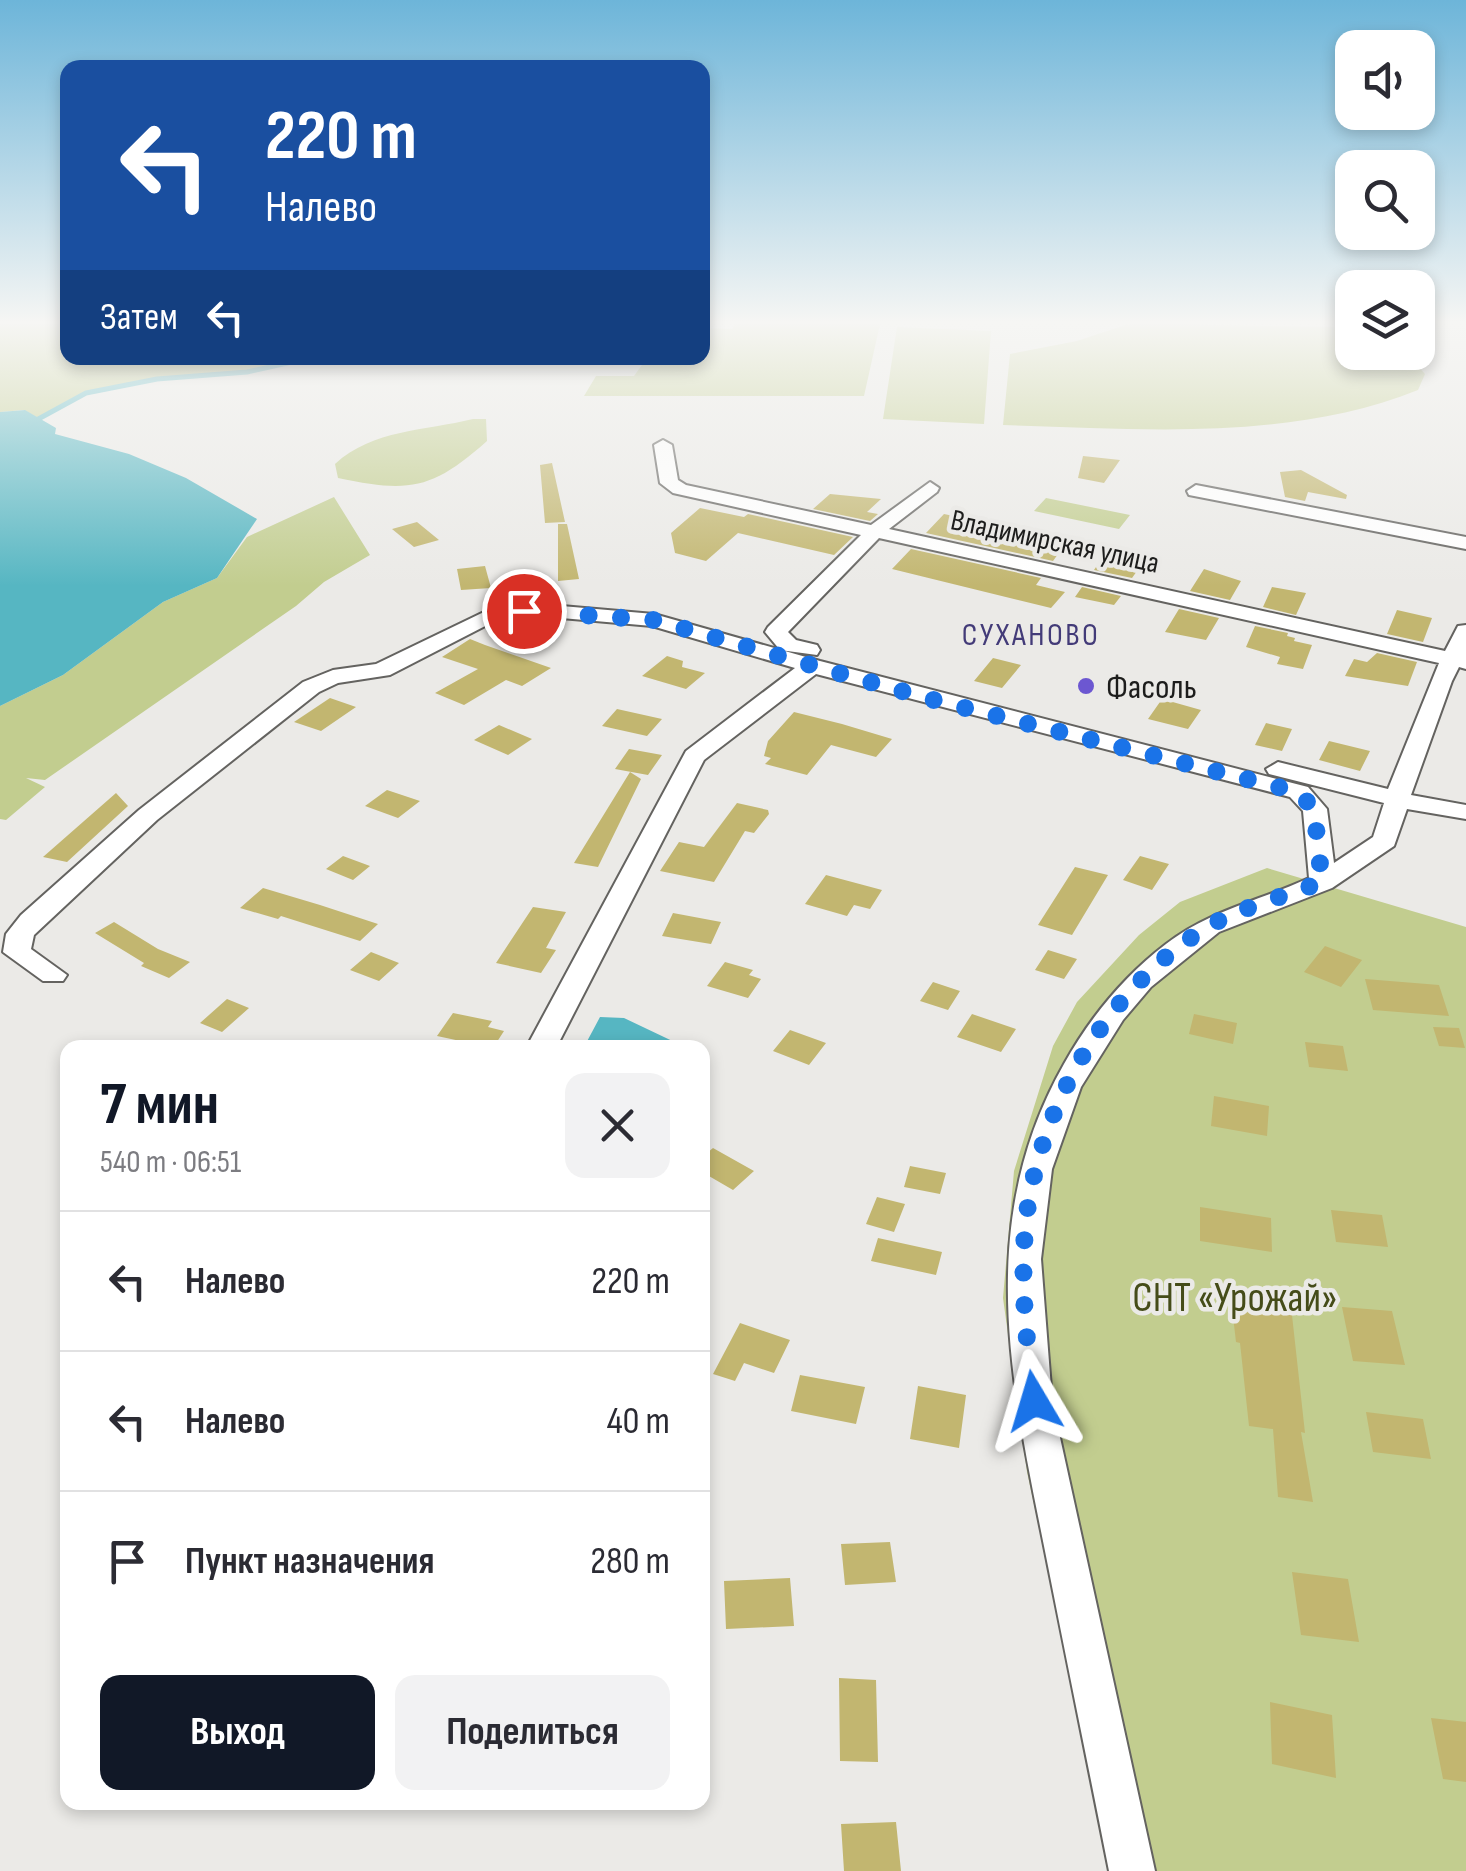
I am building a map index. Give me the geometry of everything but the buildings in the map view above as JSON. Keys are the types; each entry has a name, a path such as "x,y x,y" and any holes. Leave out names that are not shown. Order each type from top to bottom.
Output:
{"street":[{"name":"Владимирская улица","path":"663,445 670,482 680,489 1458,661"},
{"path":"930,488 874,532 776,632 788,645 1396,799 1466,812"},
{"path":"1196,491 1466,543"},
{"path":"53,975 17,952 20,934 30,921 148,816 290,701 333,677 382,670 464,626 524,611 654,620 812,666 1298,792 1314,809 1322,882"},
{"path":"1132,1871 1034,1401 1024,1326 1028,1211 1042,1149 1061,1098 1118,1003 1160,960 1213,924 1322,882 1370,847 1386,841 1396,799 1458,661 1466,631"},
{"path":"546,1040 694,756 812,666"}],"green space":[{"path":"26,411 51,411 38,418"},
{"path":"884,411 985,411 984,424 883,419"},
{"path":"1004,411 1349,411 1266,425 1161,429 1003,425"},
{"path":"486,419 487,441 451,470 434,478 402,486 338,478 335,464 366,444"},
{"path":"334,497 370,555 324,582 296,606 45,780 26,778 45,787 6,820 0,819 0,706 63,675 163,602 217,578 247,537"},
{"path":"1046,498 1130,515 1119,529 1034,511"},
{"name":"СНТ «Урожай»","path":"1267,868 1466,927 1466,1871 1113,1871 1027,1472 1003,1298 1014,1171 1053,1046 1077,1002 1139,935 1180,902"}],"water":[{"path":"27,411 56,428 55,434 129,454 186,478 257,519 217,578 163,602 63,675 0,706 0,412"},
{"path":"600,1017 624,1018 670,1040 588,1040"}],"waterway":[{"path":"31,423 52,411"}],"place":[{"name":"Фасоль","path":"1086,686"}],"district":[{"name":"СУХАНОВО","path":"1031,634"}],"route":[{"path":"524,611 654,620 926,698 1298,792 1314,809 1322,882 1213,924 1160,960 1118,1003 1090,1043 1061,1098 1042,1149 1028,1211 1024,1326 1034,1401"}]}
